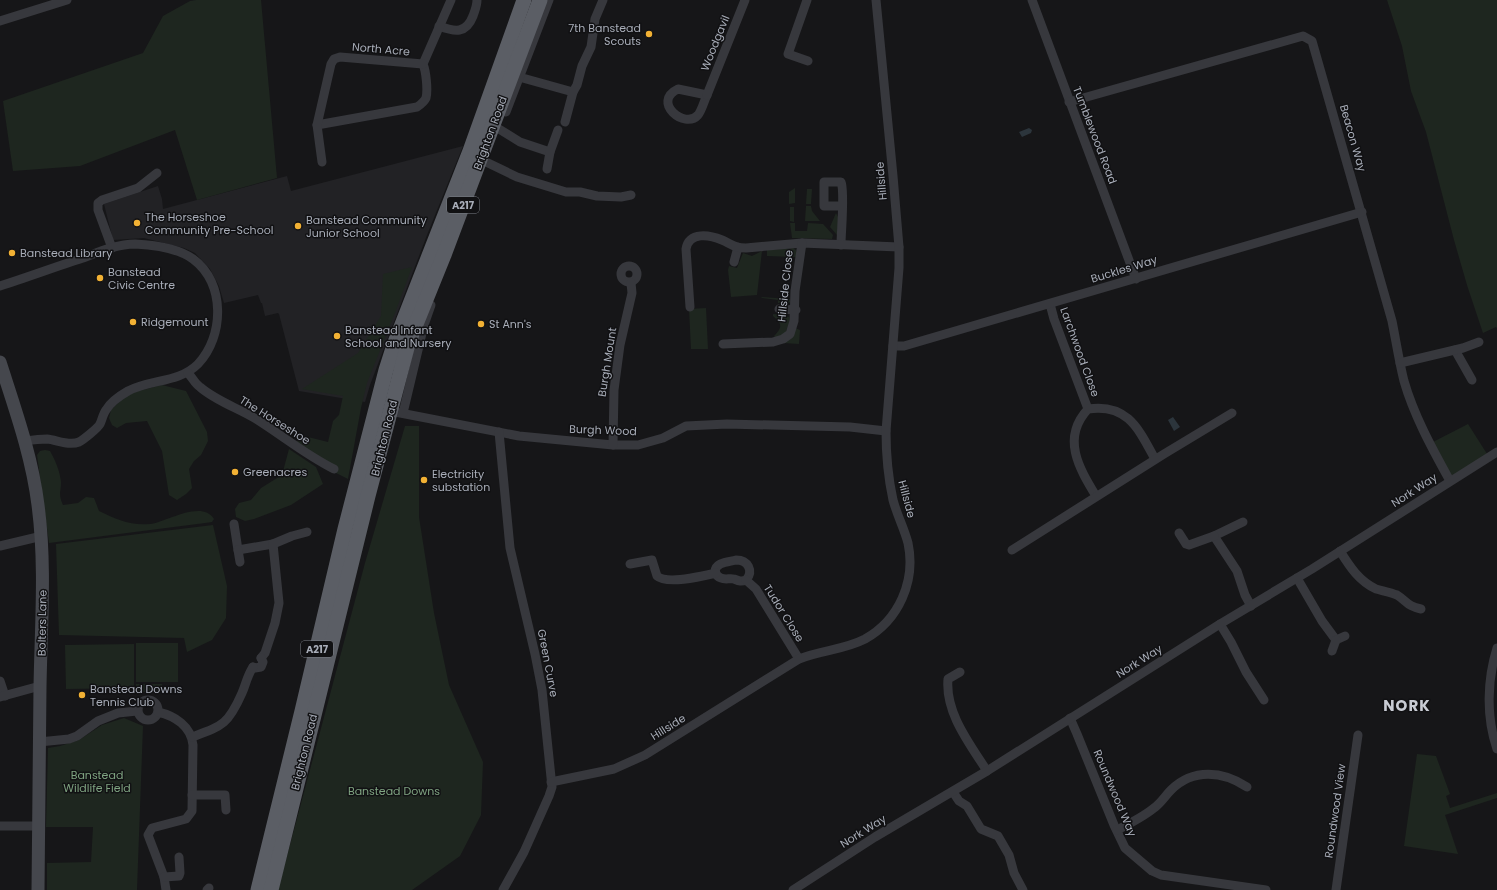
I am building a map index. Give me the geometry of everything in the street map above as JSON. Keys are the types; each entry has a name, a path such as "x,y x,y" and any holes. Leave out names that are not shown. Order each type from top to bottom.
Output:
{"highway":[{"name":"Brighton Road","path":"258,890 346,521 386,370 394,345 470,151 524,0"},
{"name":"Brighton Road","path":"271,890 396,412 408,344 444,255 540,0"}],"main road":[{"name":"Bolters Lane","path":"0,362 3,379 26,441 38,503 42,536 38,890"}],"street":[{"path":"0,21 56,2 67,0"},
{"name":"North Acre","path":"317,125 417,107 422,104 426,96 426,71 423,64 451,0"},
{"path":"439,26 457,31 465,29 470,24 477,0"},
{"name":"Brighton Road","path":"396,412 424,325 549,0"},
{"path":"565,122 573,92 577,85 582,66 588,54 592,40 590,18 603,0"},
{"name":"Woodgavil","path":"706,95 745,0"},
{"path":"807,0 788,54 808,61"},
{"name":"Hillside","path":"551,782 614,769 646,755 799,659 813,654 850,646 866,639 885,624 892,616 904,594 910,570 910,555 908,542 897,515 889,482 886,448 886,431 899,268 899,247 876,0"},
{"name":"Tumblewood Road","path":"1032,0 1136,279"},
{"name":"Beacon Way","path":"1069,102 1303,36 1309,38 1312,41 1362,212 1392,321 1404,380 1414,410 1450,481"},
{"name":"North Acre","path":"322,162 317,125 331,64 334,59 340,57 423,64"},
{"path":"520,77 573,92"},
{"path":"499,129 520,142 550,152"},
{"path":"547,169 550,152 558,130"},
{"path":"486,162 517,177 566,192 580,192 597,196 621,197 631,194"},
{"path":"112,248 98,210 98,203 102,200 138,188 157,173"},
{"path":"841,245 842,206"},
{"name":"Buckles Way","path":"893,346 904,346 1362,212"},
{"name":"Hillside Close","path":"690,307 686,249 689,240 696,237 706,235 724,240 738,247 802,243 899,247"},
{"name":"Hillside Close","path":"723,344 773,342 783,339 790,334 793,327 796,310 795,291 800,266 802,243"},
{"path":"0,286 112,248 135,244 166,248 193,259 208,277 215,290 218,304 214,339 208,353 188,373 170,379 143,384 127,391 106,410 99,426 79,442 64,443 46,439 26,441"},
{"path":"734,262 738,247"},
{"name":"Burgh Mount","path":"613,445 616,368 632,293 632,283"},
{"name":"Larchwood Close","path":"1050,304 1054,319 1088,409"},
{"path":"779,309 796,310"},
{"path":"1400,363 1455,350 1479,342"},
{"path":"1455,350 1472,380"},
{"name":"The Horseshoe","path":"188,373 199,387 255,419 316,460 334,469"},
{"name":"Larchwood Close","path":"1096,496 1080,469 1074,449 1076,429 1080,419 1088,409 1098,407 1110,409 1122,414 1132,422 1155,459"},
{"name":"Burgh Wood","path":"396,412 498,432 552,440 613,445 638,445 663,438 686,426 727,424 850,427 886,431"},
{"path":"1012,550 1155,459 1232,413"},
{"name":"Green Curve","path":"498,432 510,548 542,690 551,782 549,796 527,846 503,890"},
{"name":"Nork Way","path":"793,890 875,837 987,771 1497,452"},
{"path":"1179,533 1186,544 1189,545 1214,536 1243,522"},
{"path":"234,524 240,562"},
{"path":"238,550 273,544 292,536 307,532"},
{"path":"0,546 42,536"},
{"path":"1214,536 1237,571 1245,595 1251,606"},
{"path":"192,738 224,723 234,709 248,675 253,667 261,667 263,662 261,658 265,653 275,623 279,603 273,544"},
{"path":"1340,551 1354,573 1361,579 1377,589 1398,596 1408,610 1421,609"},
{"path":"630,564 652,560 657,576 663,580 716,573"},
{"path":"740,560 746,563 750,570 750,574 746,580 742,582 734,579 717,577 716,573 715,569 721,564 740,560"},
{"path":"1297,578 1322,620 1340,638 1332,650"},
{"name":"Tudor Close","path":"746,580 756,589 799,659"},
{"path":"1220,624 1232,642 1246,672 1258,688 1264,700"},
{"path":"1497,648 1492,669 1489,695 1492,727 1497,749"},
{"path":"960,672 948,679 947,686 951,706 963,732 987,771"},
{"path":"0,681 2,697 40,686"},
{"path":"1258,688 1266,683"},
{"path":"149,700 157,706 158,712 154,718 148,720 142,718 137,711 140,703 149,700"},
{"path":"39,742 69,739 77,736 98,721 118,713 137,711"},
{"path":"158,712 168,714 176,719 189,731 192,738 192,811 186,819 152,828 149,830 148,835 164,877 166,890"},
{"name":"Roundwood Way","path":"1070,718 1117,830 1125,848 1129,853 1152,871 1161,875 1266,890"},
{"name":"Roundwood View","path":"1336,890 1358,735"},
{"path":"1117,830 1154,808 1171,790 1181,782 1192,777 1204,774 1228,776 1248,788"},
{"path":"953,792 959,801 967,806 981,829 998,836 1009,855 1014,872 1023,890"},
{"path":"192,795 225,795 226,810"},
{"path":"0,826 38,826"},
{"path":"164,877 179,876 179,857"}],"shaded area":[{"path":"1029,128 1032,130 1031,133 1022,137 1019,132"},
{"name":"Banstead Community Junior School","path":"463,146 427,235 370,385 365,402 299,391 278,313 265,316 262,303 258,295 224,303 219,286 210,269 195,253 184,248 144,238 113,240 104,204 158,186 163,209 287,176 291,191"},
{"path":"1173,417 1180,427 1174,431 1168,420"}],"green space":[{"path":"261,0 277,178 197,200 175,130 80,166 13,171 3,101 143,53 163,16 190,1"},
{"path":"1387,0 1497,0 1497,328 1496,327 1483,333 1454,240 1426,132 1411,91 1402,46"},
{"path":"795,188 795,203 789,204 789,192"},
{"path":"807,189 812,189 811,204 806,204"},
{"path":"806,206 811,206 812,211 820,221 805,221"},
{"path":"790,207 794,207 794,222 790,221"},
{"path":"836,213 839,219 837,235 830,227"},
{"path":"790,223 795,223 795,231 807,231 808,223 823,224 833,235 832,239 792,238"},
{"path":"793,248 796,250 796,257 767,256 767,250"},
{"path":"762,251 757,295 731,297 728,270 729,266 737,268 743,253 752,256"},
{"path":"412,267 367,383 348,479 318,464 296,441 302,440 304,436 328,442 333,421 339,415 343,396 302,389 358,353 381,316 383,274"},
{"path":"761,297 790,299 790,302 787,304 778,303 778,300"},
{"path":"706,308 708,349 691,349 689,309"},
{"path":"773,314 785,315 789,317 790,321 785,334 776,339 774,336 780,328 780,323 773,316"},
{"path":"795,328 800,330 799,344 783,343"},
{"path":"162,385 186,391 207,432 208,441 201,455 194,461 189,469 192,488 177,500 169,495 162,451 147,421 126,423 117,428 112,425 109,418 111,410 131,393"},
{"path":"1468,424 1489,457 1450,481 1431,443"},
{"name":"Banstead Downs","path":"405,426 419,426 419,517 434,613 449,685 483,762 481,815 460,856 412,890 278,890 365,563"},
{"path":"289,449 316,467 323,484 291,505 245,521 236,517 235,509 239,503 251,500 261,488 282,475"},
{"path":"40,451 50,451 58,470 61,482 60,495 63,505 78,503 86,497 94,498 99,511 117,519 136,524 150,524 193,511 208,513 214,519 212,522 49,543 37,455"},
{"path":"213,525 227,586 226,618 212,640 187,652 184,638 59,635 56,544"},
{"path":"136,643 178,643 178,682 136,682"},
{"path":"134,644 134,688 66,689 65,645"},
{"path":"136,684 162,684 162,692 136,692"},
{"name":"Banstead Wildlife Field","path":"124,718 143,726 137,890 47,890 47,863 91,862 93,827 46,827 48,748 79,740 102,725"},
{"path":"1417,754 1436,756 1450,794 1446,796 1450,808 1497,793 1497,798 1445,815 1458,854 1404,846"}],"place":[{"name":"7th Banstead Scouts","path":"649,34"},
{"name":"The Horseshoe Community Pre-School","path":"137,223"},
{"name":"Banstead Community Junior School","path":"298,226"},
{"name":"Banstead Library","path":"12,253"},
{"name":"Banstead Civic Centre","path":"100,278"},
{"name":"Ridgemount","path":"133,322"},
{"name":"St Ann's","path":"481,324"},
{"name":"Banstead Infant School and Nursery","path":"337,336"},
{"name":"Greenacres","path":"235,472"},
{"name":"Electricity substation","path":"424,480"},
{"name":"Banstead Downs Tennis Club","path":"82,695"}],"district":[{"name":"NORK","path":"1407,705"}]}
